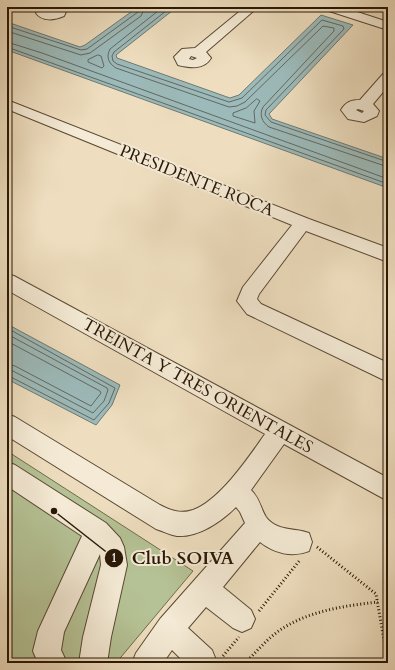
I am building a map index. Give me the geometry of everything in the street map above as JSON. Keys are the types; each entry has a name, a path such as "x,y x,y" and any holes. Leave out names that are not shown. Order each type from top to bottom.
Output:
{"street":[{"path":"47,7 42,13 48,16 58,14 61,8"},
{"path":"198,52 252,7"},
{"path":"330,7 343,8 388,22"},
{"path":"343,8 388,26"},
{"path":"364,105 388,77"},
{"name":"PRESIDENTE ROCA","path":"7,104 303,223 388,255"},
{"path":"303,223 250,292 247,302 254,309 388,373"},
{"name":"TREINTA Y TRES ORIENTALES","path":"7,281 388,490"},
{"path":"7,424 144,509 161,518 178,524 195,521 215,510 236,492 281,430"},
{"path":"7,473 97,532 112,547 114,565 97,637 93,663"},
{"path":"236,492 249,504 258,526 276,538 305,548"},
{"path":"146,663 170,629 258,526"},
{"path":"53,663 47,651 50,632 97,532"},
{"path":"204,588 248,621"},
{"path":"170,629 213,661"}],"path":[{"path":"213,661 248,621 305,548 376,594 388,663"},
{"path":"213,661 245,663 272,636 295,620 341,606 378,602"}],"green space":[{"path":"7,451 193,571 116,663 7,663"}],"water":[{"path":"138,7 177,7 116,55 117,58 230,98 239,95 321,15 353,25 269,114 272,119 388,159 388,188 7,50 7,22 80,47"},
{"path":"7,324 120,385 112,405 96,425 7,379"}],"place":[{"name":"Club SOIVA","path":"54,511"}]}
